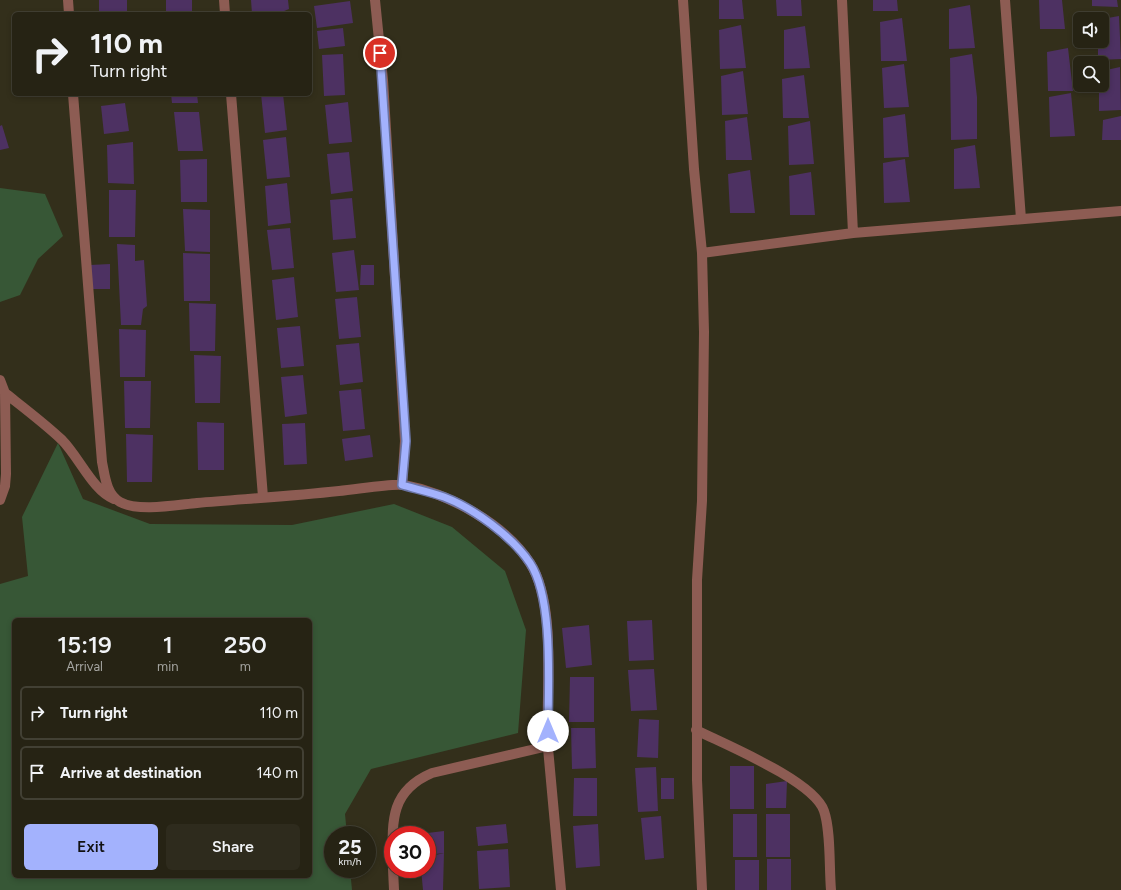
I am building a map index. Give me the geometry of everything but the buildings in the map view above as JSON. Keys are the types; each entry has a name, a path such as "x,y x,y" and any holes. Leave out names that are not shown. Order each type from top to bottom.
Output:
{"street":[{"path":"68,0 68,12"},
{"path":"224,0 225,12"},
{"path":"375,0 383,80 406,441 402,485"},
{"path":"683,0 694,169 702,254 704,416 702,502 697,580 696,730 702,890"},
{"path":"842,0 854,233"},
{"path":"1005,0 1021,219"},
{"path":"73,96 102,462 109,490 119,501"},
{"path":"231,96 263,497"},
{"path":"702,254 854,233 1121,210"},
{"path":"0,380 5,393 6,474 5,486 0,500"},
{"path":"5,393 62,440 103,494 128,505 142,507 402,485 444,497 491,523 514,544 530,563 540,588 545,609 548,672 548,746 561,890"},
{"path":"696,730 778,771 795,781 817,798 824,810 827,822 831,890"},
{"path":"392,826 395,810 401,797 418,779 432,773 548,746"},
{"path":"393,878 394,890"}],"green space":[{"path":"0,188 45,194 63,236 38,259 20,295 0,302"},
{"path":"58,443 83,499 150,524 292,525 394,504 452,527 505,571 526,630 518,733 371,769 345,814 346,826 324,826 324,878 351,878 352,890 0,890 0,584 28,576 22,517"}],"route":[{"path":"380,53 406,441 402,485 444,497 491,523 514,544 530,563 540,588 545,609 548,672 548,731"}]}
